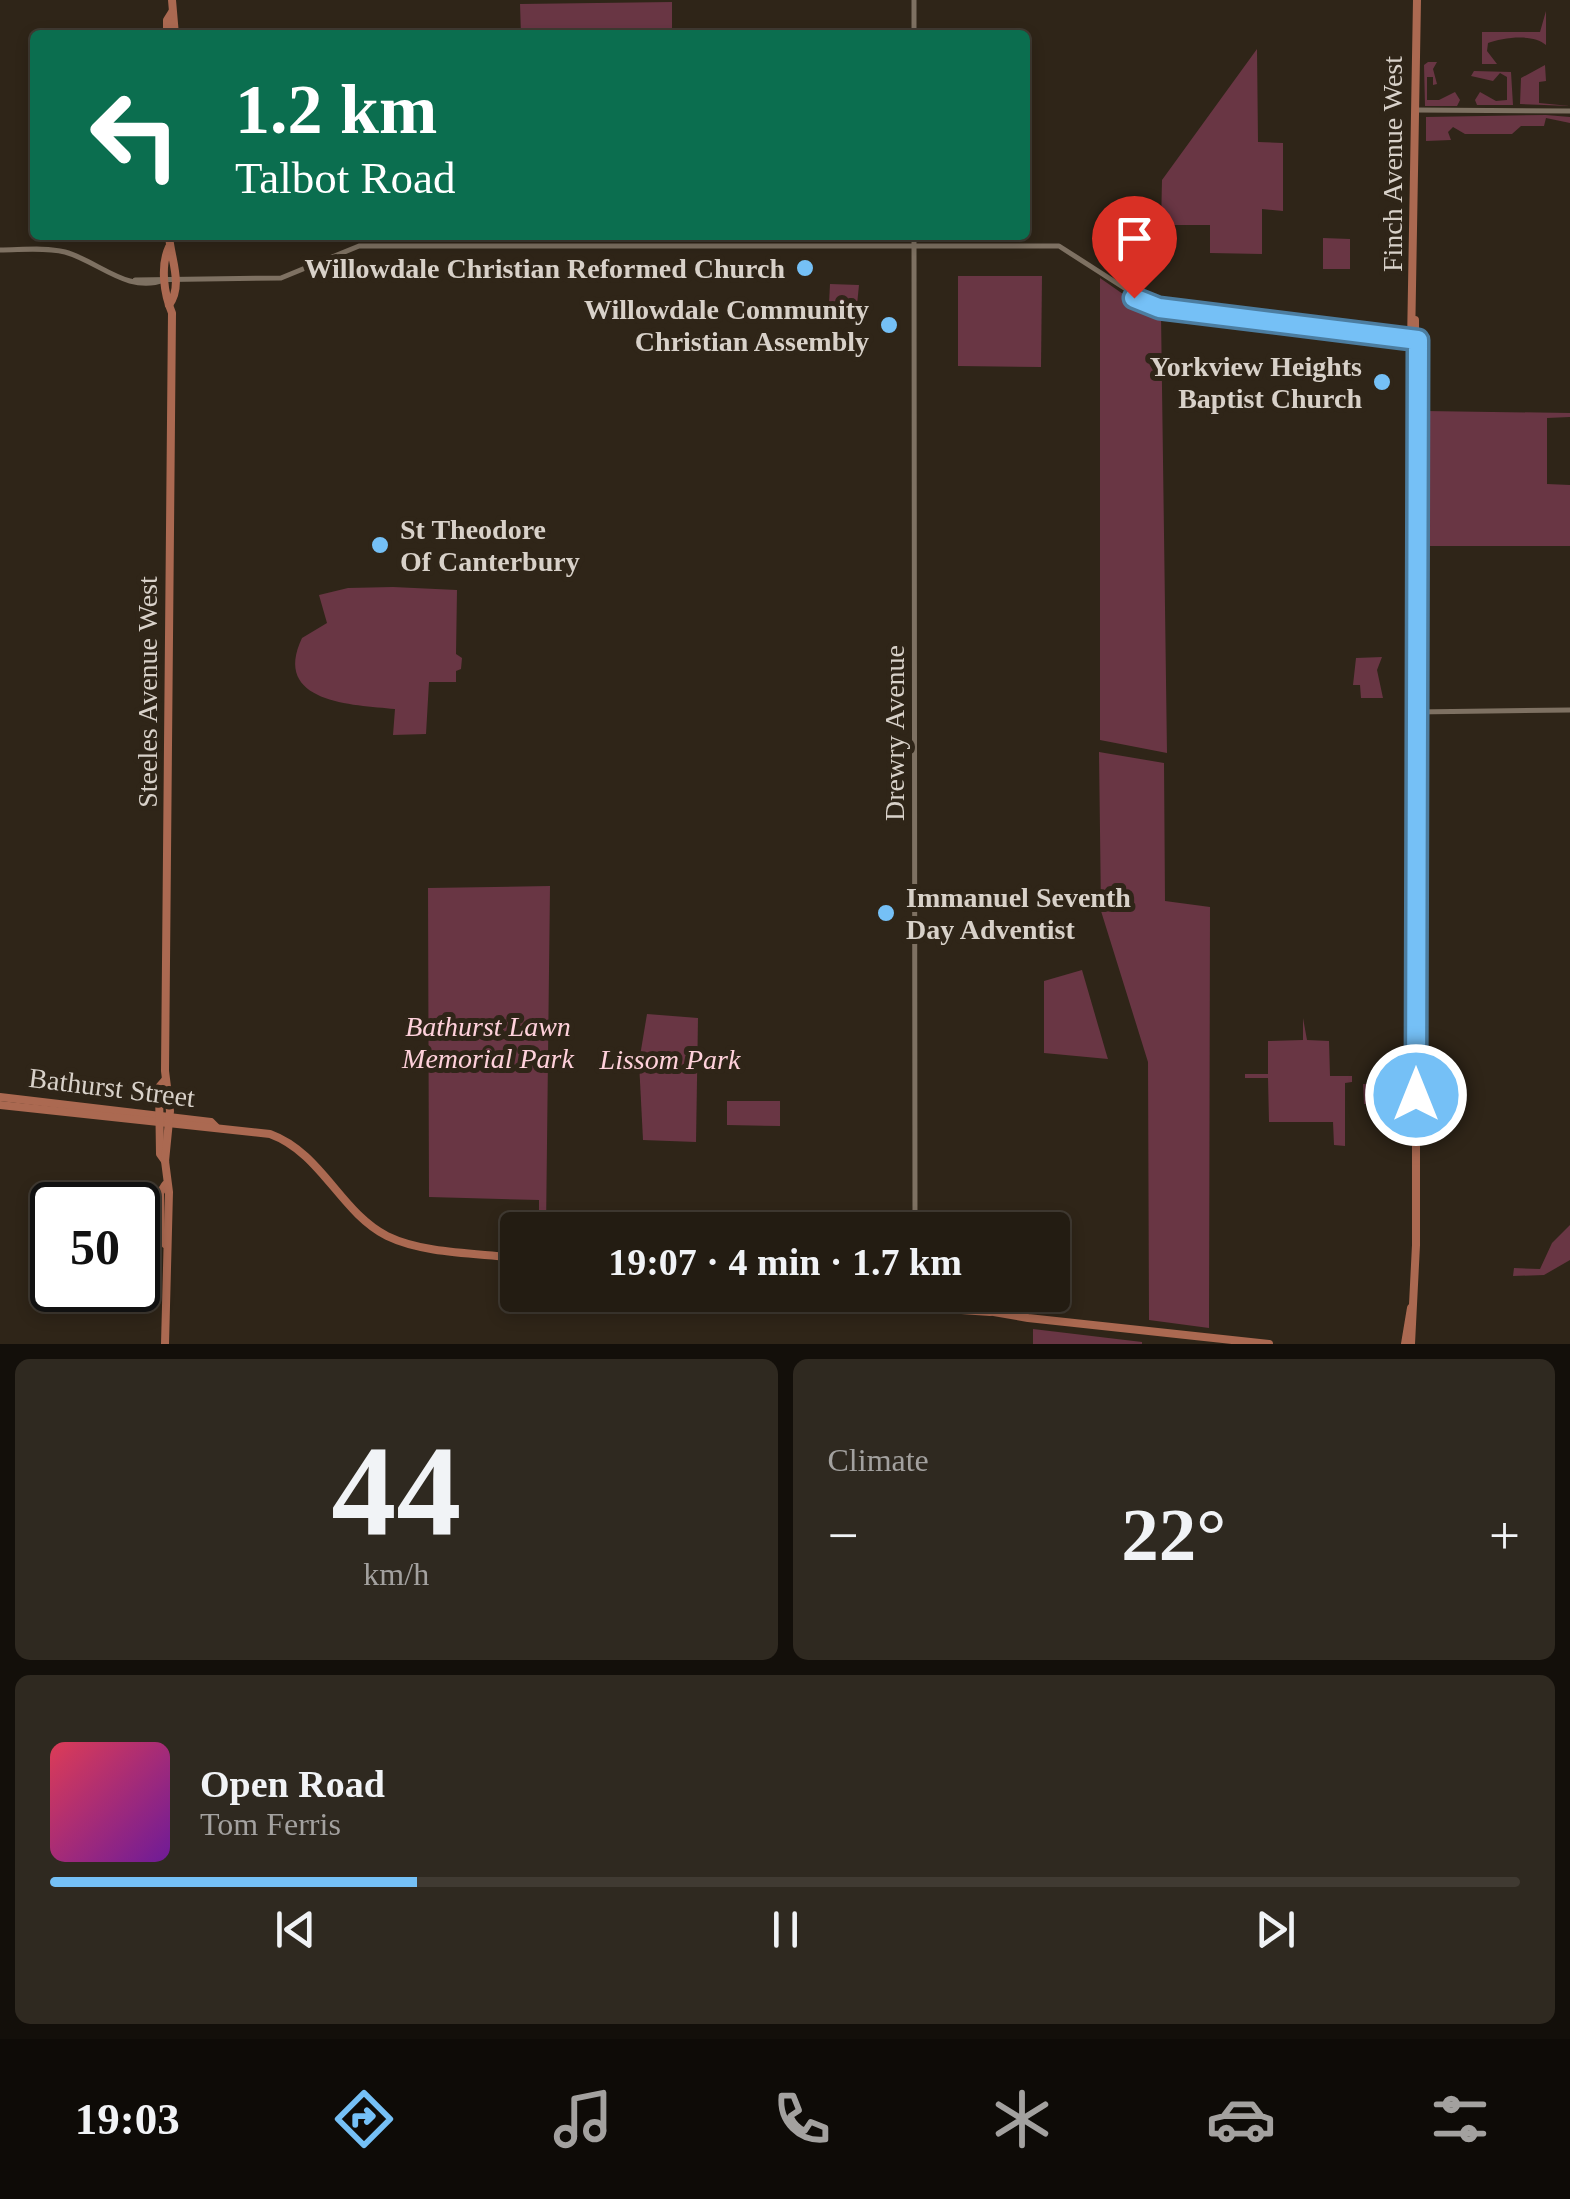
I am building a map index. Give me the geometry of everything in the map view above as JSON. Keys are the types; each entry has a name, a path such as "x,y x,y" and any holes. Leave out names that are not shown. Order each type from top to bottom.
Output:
{"main road":[{"path":"172,0 174,30"},
{"name":"Finch Avenue West","path":"1408,1344 1413,1304 1416,738 1414,3"},
{"path":"167,30 166,20 172,12"},
{"name":"Steeles Avenue West","path":"165,1344 165,1244 169,1222 165,1161 160,1154 170,1086 165,1080 169,240"},
{"name":"Bathurst Street","path":"0,1101 165,1121 212,1122 216,1127 270,1134 292,1144 366,1221 388,1236 420,1246 500,1256"},
{"path":"990,1312 1269,1344"}],"street":[{"path":"914,0 914,30"},
{"path":"1415,110 1570,111"},
{"name":"Drewry Avenue","path":"914,240 915,1212"},
{"path":"0,250 69,253 113,276 170,280 281,278 359,246 1039,245 1066,248 1154,307 1415,340"},
{"path":"1416,712 1570,710"}],"green space":[{"path":"672,2 672,30 521,30 520,4"},
{"path":"1546,11 1546,45 1526,38 1494,41 1488,43 1487,51 1497,64 1482,64 1482,32 1540,32"},
{"path":"1257,49 1258,142 1283,143 1283,211 1262,209 1262,254 1210,253 1210,225 1161,225 1162,180"},
{"path":"1437,62 1433,69 1437,84 1433,85 1433,77 1427,77 1427,100 1439,100 1455,92 1460,100 1457,106 1425,106 1424,65"},
{"path":"1545,65 1546,81 1539,82 1539,103 1570,106 1520,104 1521,78"},
{"path":"1474,71 1511,72 1513,105 1477,105 1475,100 1480,92 1496,101 1507,100 1507,77 1500,73 1493,81 1471,76"},
{"path":"1426,117 1570,117 1570,123 1546,118 1544,126 1521,126 1512,134 1465,134 1453,127 1448,132 1451,140 1426,141"},
{"path":"1323,238 1350,239 1350,269 1323,269"},
{"path":"958,276 1042,276 1041,367 958,366"},
{"path":"1100,278 1143,308 1161,314 1167,753 1100,740"},
{"path":"830,284 859,285 857,305 829,304"},
{"path":"1425,411 1570,413 1570,417 1547,418 1547,484 1570,485 1570,546 1421,546"},
{"path":"348,588 457,590 456,654 462,658 461,669 456,671 456,682 429,682 426,734 393,735 395,709 321,696 307,688 298,676 295,660 302,638 327,623 319,595"},
{"path":"1382,657 1377,670 1383,698 1361,698 1360,685 1353,685 1356,658"},
{"path":"1099,752 1164,763 1165,901 1210,907 1209,1328 1149,1320 1148,1062 1101,911"},
{"name":"Bathurst Lawn Memorial Park","path":"550,886 546,1212 539,1212 539,1200 429,1197 428,888"},
{"path":"1082,970 1108,1059 1044,1053 1044,981"},
{"name":"Lissom Park","path":"647,1014 698,1018 696,1142 643,1140 639,1062"},
{"path":"1303,1018 1307,1040 1329,1041 1330,1076 1352,1076 1352,1082 1345,1083 1345,1146 1334,1145 1333,1122 1269,1122 1268,1078 1245,1078 1245,1074 1268,1074 1268,1041 1303,1040"},
{"path":"1363,1084 1396,1085 1399,1106 1364,1104"},
{"path":"727,1101 780,1101 780,1126 727,1125"},
{"path":"1570,1225 1570,1260 1544,1275 1513,1276 1514,1268 1540,1269 1552,1243"},
{"path":"1033,1329 1142,1342 1142,1344 1033,1344"}],"place":[{"name":"Willowdale Christian Reformed Church","path":"805,268"},
{"name":"Willowdale Community Christian Assembly","path":"889,325"},
{"name":"Yorkview Heights Baptist Church","path":"1382,382"},
{"name":"St Theodore Of Canterbury","path":"380,545"},
{"name":"Immanuel Seventh Day Adventist","path":"886,913"}],"route":[{"path":"1134,298 1159,308 1418,340 1416,1095"}]}
